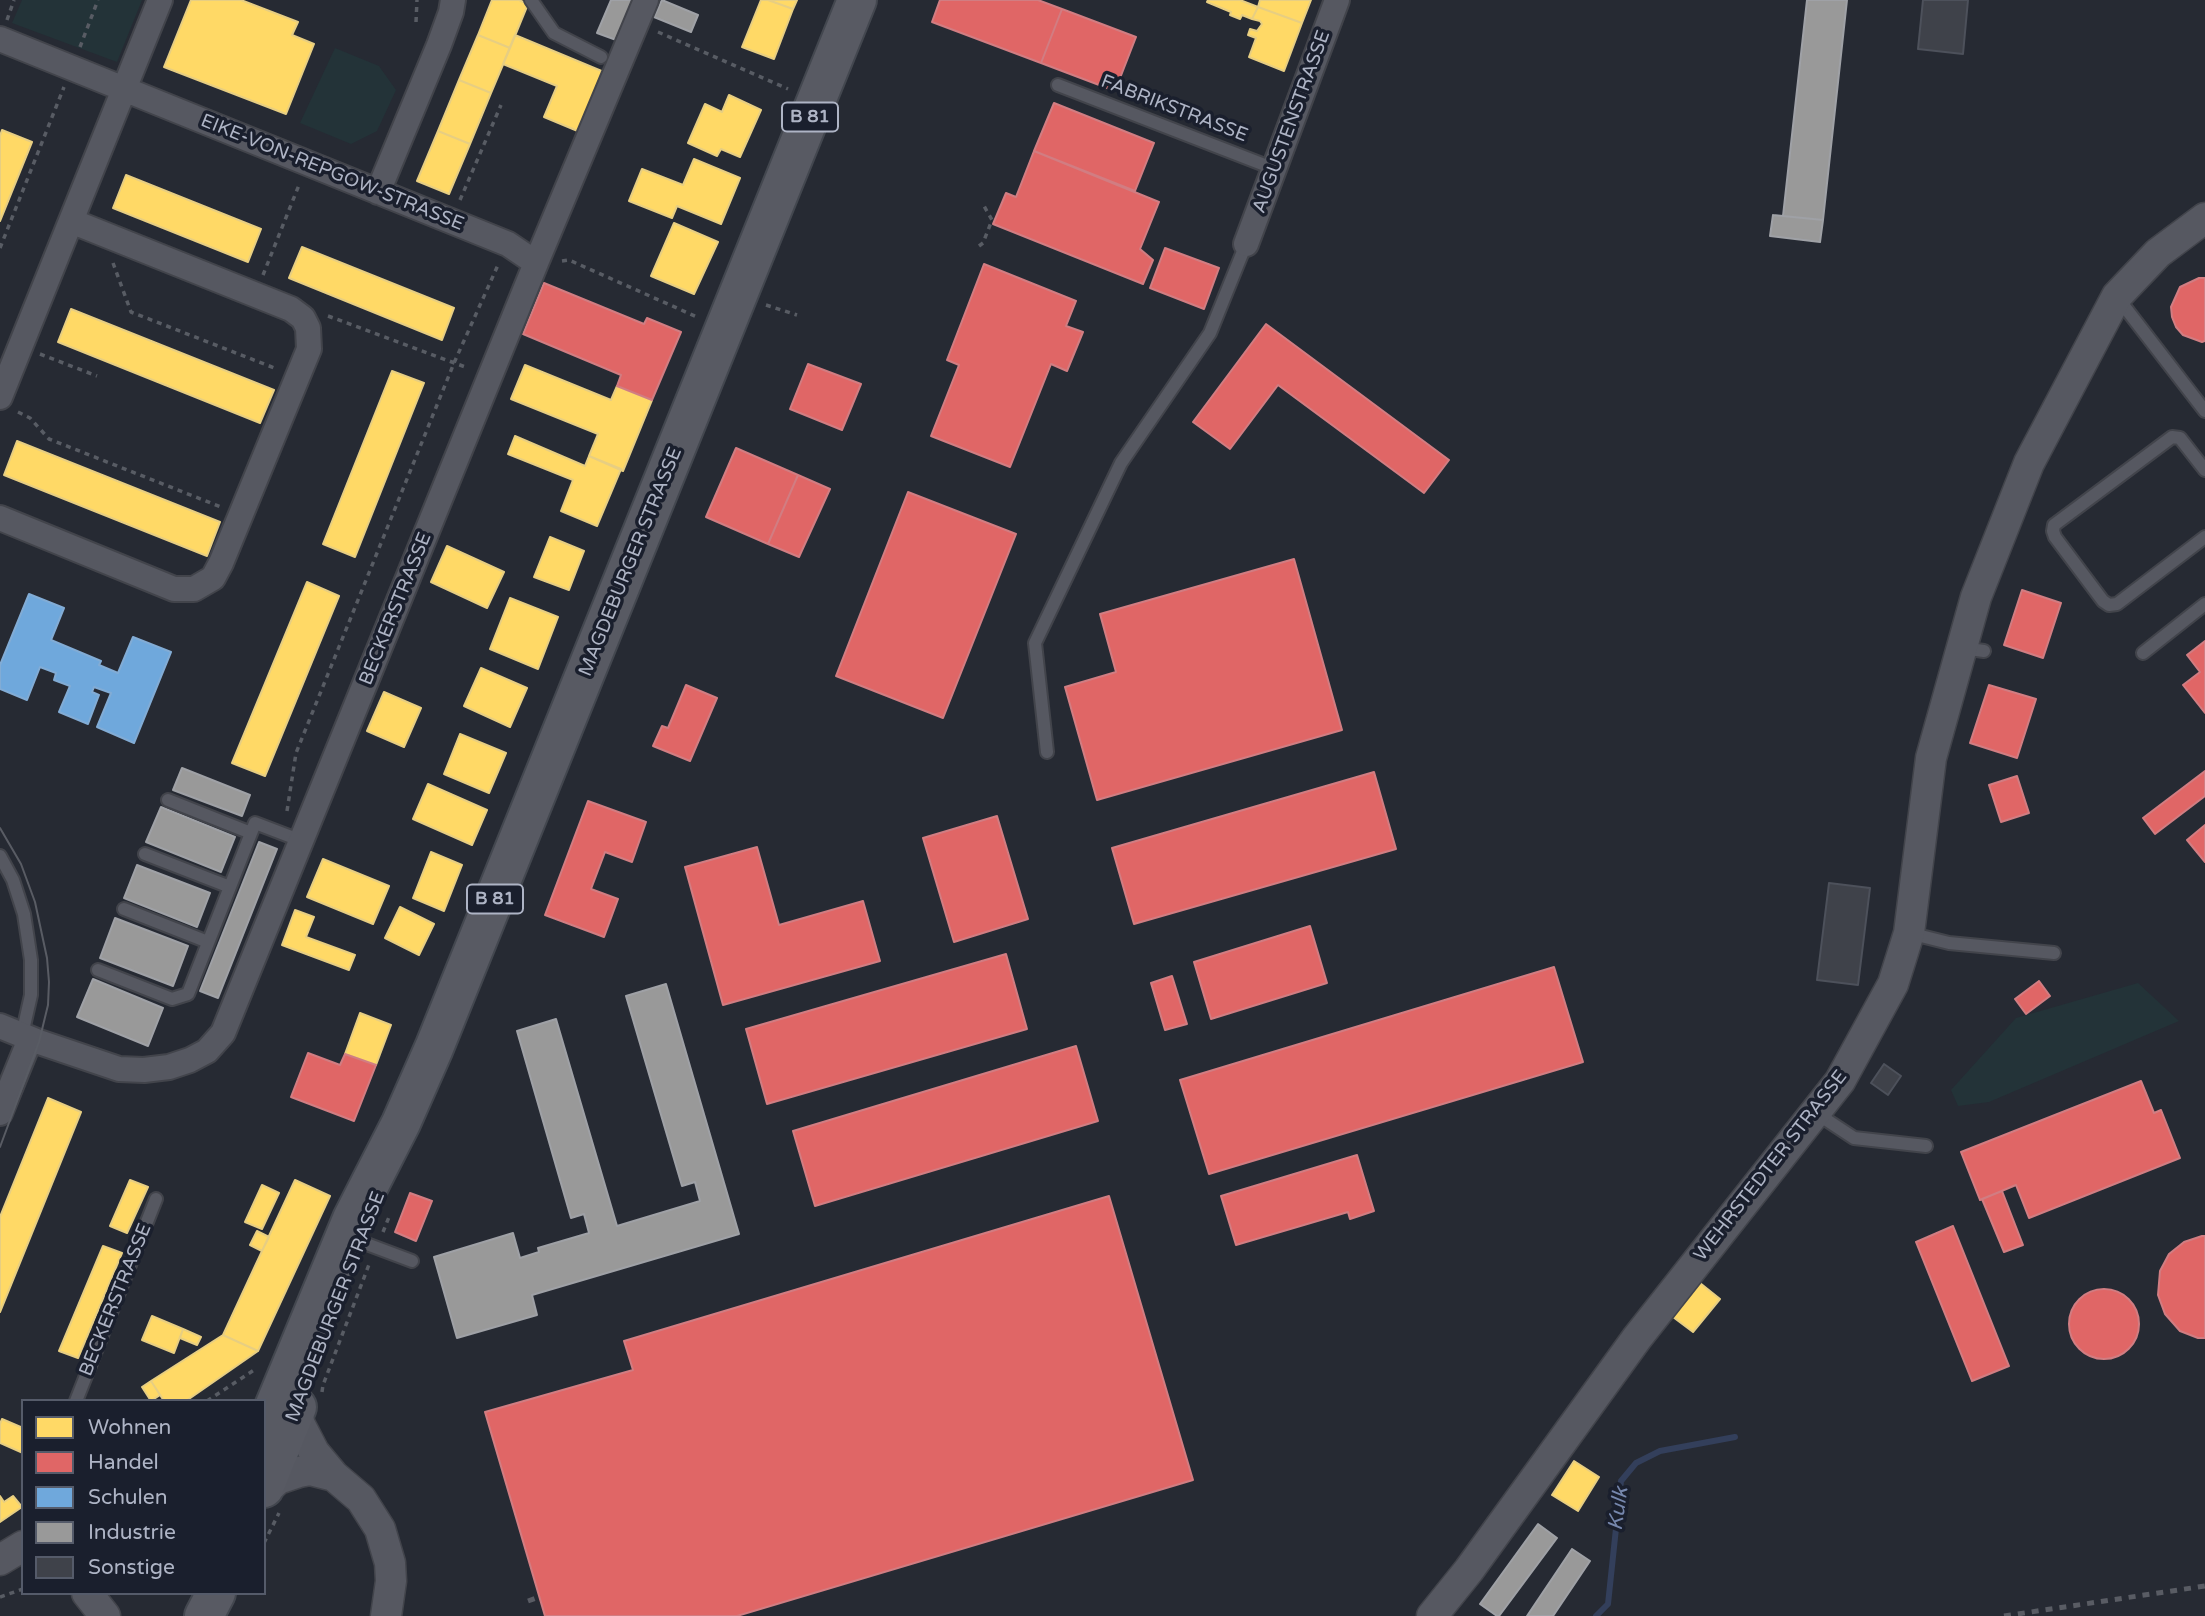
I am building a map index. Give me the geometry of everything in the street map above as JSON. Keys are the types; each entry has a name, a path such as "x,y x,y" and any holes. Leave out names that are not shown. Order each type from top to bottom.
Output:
{"main road":[{"name":"MAGDEBURGER STRASSE","path":"266,1476 273,1425 352,1219 401,1123 530,814 857,0"},
{"name":"MAGDEBURGER STRASSE","path":"273,1425 364,1243 401,1123"},
{"path":"197,1616 202,1595"},
{"path":"204,1616 215,1595"}],"street":[{"path":"5,403 20,346 160,0"},
{"path":"378,192 439,45 453,0"},
{"name":"AUGUSTENSTRASSE","path":"1246,244 1337,0"},
{"name":"BECKERSTRASSE","path":"23,1035 119,1069 144,1070 169,1067 207,1051 223,1033 235,1007 293,838 490,376 641,11"},
{"name":"EIKE-VON-REPGOW-STRASSE","path":"0,39 508,244 536,263"},
{"name":"WEHRSTEDTER STRASSE","path":"1432,1616 1469,1570 1637,1338 1840,1081 1893,984 1909,933 1931,758 1972,650 1976,597 2029,463 2117,296 2158,253 2205,218"},
{"path":"0,518 174,589 194,589 213,578 221,563 309,349 308,328 303,318 290,309 71,221"},
{"path":"0,1113 23,1035"},
{"path":"273,1425 303,1432 314,1452 334,1476 361,1499 376,1521 386,1546 391,1581 386,1616"},
{"path":"266,1488 278,1479 299,1472 310,1470 334,1476"},
{"path":"0,1560 21,1547"},
{"path":"89,1595 105,1616"}],"lane":[{"path":"531,0 554,33 601,57"},
{"name":"FABRIKSTRASSE","path":"1058,85 1275,169"},
{"path":"1047,752 1035,643 1121,463 1210,333 1246,244"},
{"path":"2117,296 2205,411"},
{"path":"2205,470 2180,438 2172,436 2054,525 2053,531 2103,601 2109,605 2117,604 2205,537"},
{"path":"2143,653 2205,604"},
{"path":"168,800 251,833"},
{"path":"98,970 172,999 188,993 255,823 293,838"},
{"path":"145,854 230,887"},
{"path":"0,856 13,880 24,914 31,960 32,995 23,1035"},
{"path":"124,909 208,942"},
{"path":"1909,933 1949,943 2054,953"},
{"path":"1815,1113 1854,1138 1926,1146"},
{"name":"BECKERSTRASSE","path":"77,1399 156,1199"},
{"path":"364,1243 412,1261"}],"path":[{"path":"0,248 98,0"},
{"path":"416,22 417,0"},
{"path":"641,11 816,101"},
{"path":"450,221 501,105"},
{"path":"256,294 308,164"},
{"path":"979,246 983,243 992,220 984,206"},
{"path":"114,240 113,264 131,312 296,378"},
{"path":"293,838 296,752 454,363 508,244"},
{"path":"536,263 569,260 703,320"},
{"path":"756,301 797,315"},
{"path":"303,318 318,313 490,376"},
{"path":"20,346 97,376"},
{"path":"5,403 30,418 49,439 240,515"},
{"path":"210,1399 260,1366"},
{"path":"0,1597 21,1590"}],"shaded area":[{"path":"22,0 142,0 117,62 12,23"},
{"path":"335,48 379,66 396,90 377,131 351,144 300,123"},
{"path":"2138,983 2179,1021 1989,1102 1958,1106 1951,1090 2016,1018"}],"building: Wohnen":[{"path":"191,0 241,0 298,22 292,35 314,44 286,114 164,67"},
{"path":"492,0 519,0 528,4 510,48 478,35"},
{"path":"761,0 793,9 774,59 742,47"},
{"path":"768,0 797,0 793,9"},
{"path":"1240,0 1258,7 1252,19 1242,15 1240,19 1230,15 1231,12 1207,2"},
{"path":"1260,0 1311,0 1302,23 1258,7"},
{"path":"1258,7 1302,23 1284,71 1249,57 1256,38 1248,35 1250,29 1257,31 1262,24 1252,19"},
{"path":"478,35 510,48 491,93 459,80"},
{"path":"515,35 604,72 580,132 544,117 557,86 503,64"},
{"path":"459,80 491,93 470,144 438,131"},
{"path":"729,95 761,110 740,157 721,149 717,156 688,143 705,104 722,112"},
{"path":"2,130 32,142 0,221 0,136"},
{"path":"438,131 470,144 449,194 417,181"},
{"path":"694,159 740,178 721,224 677,206 672,218 629,201 642,169 683,185"},
{"path":"126,175 261,229 248,262 113,208"},
{"path":"674,223 718,242 694,294 651,276"},
{"path":"302,247 454,308 442,340 289,278"},
{"path":"71,309 274,390 260,423 58,342"},
{"path":"525,365 611,400 617,386 652,400 623,471 589,456 598,434 511,399"},
{"path":"392,371 424,383 355,557 323,544"},
{"path":"515,436 585,466 589,456 621,469 597,526 561,511 573,480 508,454"},
{"path":"17,441 220,522 207,556 4,475"},
{"path":"550,537 584,551 569,590 534,577"},
{"path":"447,546 504,572 487,608 431,582"},
{"path":"307,582 339,596 265,776 232,763"},
{"path":"510,598 558,617 538,669 490,649"},
{"path":"481,668 527,688 510,727 464,706"},
{"path":"384,692 421,708 404,747 367,731"},
{"path":"460,734 506,753 489,793 444,774"},
{"path":"428,784 487,810 472,845 413,819"},
{"path":"431,852 462,865 444,911 413,898"},
{"path":"323,859 389,886 373,924 307,897"},
{"path":"400,907 434,924 419,955 385,938"},
{"path":"295,910 314,917 306,937 355,955 349,970 282,945"},
{"path":"360,1013 391,1025 376,1065 345,1054"},
{"path":"48,1098 81,1112 0,1312 0,1217"},
{"path":"130,1180 148,1187 127,1233 110,1226"},
{"path":"295,1180 330,1196 258,1351 223,1335"},
{"path":"262,1185 279,1193 262,1229 245,1222"},
{"path":"257,1231 269,1237 262,1251 250,1245"},
{"path":"103,1246 122,1253 78,1358 59,1351"},
{"path":"1700,1283 1720,1299 1693,1332 1673,1317"},
{"path":"152,1316 183,1329 174,1353 142,1340"},
{"path":"183,1329 201,1337 197,1345 180,1338"},
{"path":"223,1335 258,1351 189,1399 163,1399 151,1381"},
{"path":"151,1381 160,1395 150,1399 142,1387"},
{"path":"2,1419 21,1427 21,1452 0,1443"},
{"path":"1574,1461 1599,1477 1578,1511 1552,1495"},
{"path":"0,1496 4,1502 13,1496 21,1508 0,1522"}],"building: Handel":[{"path":"940,0 1038,0 1062,9 1041,63 932,22"},
{"path":"1062,9 1136,37 1115,91 1041,63"},
{"path":"1054,103 1154,143 1135,191 1034,151"},
{"path":"1034,151 1159,202 1140,249 1153,260 1143,284 993,224 1006,193 1016,197"},
{"path":"1165,248 1219,268 1204,309 1150,288"},
{"path":"984,264 1076,301 1066,326 1083,332 1067,371 1051,364 1010,467 931,436 959,365 947,360"},
{"path":"2205,278 2205,341 2202,342 2183,335 2176,327 2171,307 2180,287"},
{"path":"544,283 644,324 647,318 681,332 652,400 617,386 621,375 523,334"},
{"path":"1266,324 1449,460 1424,493 1278,385 1230,449 1193,422"},
{"path":"808,364 861,384 842,430 790,409"},
{"path":"736,448 798,475 768,544 706,517"},
{"path":"798,475 830,489 799,557 768,544"},
{"path":"908,492 1016,534 943,718 836,676"},
{"path":"1294,559 1342,730 1097,800 1065,687 1116,672 1100,614"},
{"path":"2022,590 2061,603 2043,658 2004,645"},
{"path":"2205,641 2205,713 2183,685 2200,672 2187,655"},
{"path":"686,685 717,698 690,761 653,746 662,726 668,728"},
{"path":"1989,685 2036,699 2017,758 1970,743"},
{"path":"2205,771 2205,796 2155,834 2143,818"},
{"path":"1374,772 1396,849 1134,924 1112,848"},
{"path":"2017,776 2029,813 2001,822 1989,785"},
{"path":"588,801 646,822 632,862 605,852 591,889 618,899 604,937 545,915"},
{"path":"997,816 1028,919 954,942 923,838"},
{"path":"2205,825 2205,862 2187,840"},
{"path":"757,847 779,925 863,901 880,961 723,1005 685,867"},
{"path":"1310,926 1327,983 1211,1019 1194,962"},
{"path":"1006,954 1027,1029 767,1104 746,1029"},
{"path":"1554,967 1583,1062 1209,1174 1180,1080"},
{"path":"1172,976 1187,1024 1165,1030 1151,983"},
{"path":"2039,981 2050,996 2026,1014 2015,999"},
{"path":"1076,1046 1098,1121 815,1206 793,1131"},
{"path":"308,1053 340,1065 345,1054 376,1065 354,1121 291,1097"},
{"path":"2141,1081 2154,1113 2161,1110 2180,1158 2029,1218 2016,1185 1980,1200 1961,1152"},
{"path":"1357,1155 1374,1211 1350,1219 1348,1212 1236,1245 1221,1196"},
{"path":"2002,1191 2023,1245 2004,1252 1982,1199"},
{"path":"410,1193 432,1201 416,1241 395,1232"},
{"path":"1109,1196 1193,1480 737,1616 545,1616 485,1412 633,1370 624,1341"},
{"path":"1953,1226 2009,1366 1972,1381 1916,1242"},
{"path":"2205,1236 2205,1338 2198,1338 2180,1331 2165,1314 2158,1295 2160,1271 2169,1254 2184,1242"},
{"path":"2097,1289 2111,1289 2124,1295 2133,1304 2139,1324 2137,1337 2129,1349 2111,1359 2097,1359 2084,1353 2075,1344 2069,1331 2069,1317 2075,1304 2084,1295"}],"building: Schulen":[{"path":"29,594 64,608 51,640 101,661 99,665 118,673 133,637 171,652 134,743 97,727 111,693 94,687 92,692 99,695 88,724 59,712 70,686 54,680 56,673 40,667 27,700 0,689 0,665"}],"building: Industrie":[{"path":"611,0 635,0 619,41 597,33"},
{"path":"662,0 698,15 691,32 654,17"},
{"path":"1807,0 1847,0 1823,220 1783,216"},
{"path":"1773,215 1823,220 1820,242 1770,236"},
{"path":"182,768 250,795 242,816 173,790"},
{"path":"161,807 235,837 221,872 146,842"},
{"path":"259,842 277,849 218,998 200,991"},
{"path":"137,865 210,893 197,927 124,898"},
{"path":"115,918 188,946 173,986 100,958"},
{"path":"93,979 163,1008 148,1046 77,1017"},
{"path":"666,984 739,1234 532,1295 537,1315 457,1338 434,1257 513,1233 520,1258 539,1252 538,1248 589,1233 584,1214 571,1218 517,1031 556,1019 617,1226 700,1201 695,1182 682,1186 626,996"},
{"path":"1538,1524 1557,1538 1497,1616 1480,1604"},
{"path":"1572,1549 1590,1561 1553,1616 1527,1616"}],"building: Sonstige":[{"path":"1923,0 1968,0 1963,54 1918,49"},
{"path":"1829,883 1870,888 1858,985 1817,980"},
{"path":"1884,1064 1901,1076 1888,1095 1871,1083"}],"waterway":[{"name":"Kulk","path":"1596,1616 1608,1604 1621,1481 1636,1463 1660,1451 1735,1437"}],"tram line":[{"path":"0,828 21,864 35,902 47,958 49,982 48,1005 39,1042 0,1147"}],"railway":[{"path":"2004,1616 2205,1586"},
{"path":"528,1601 539,1597"}]}
